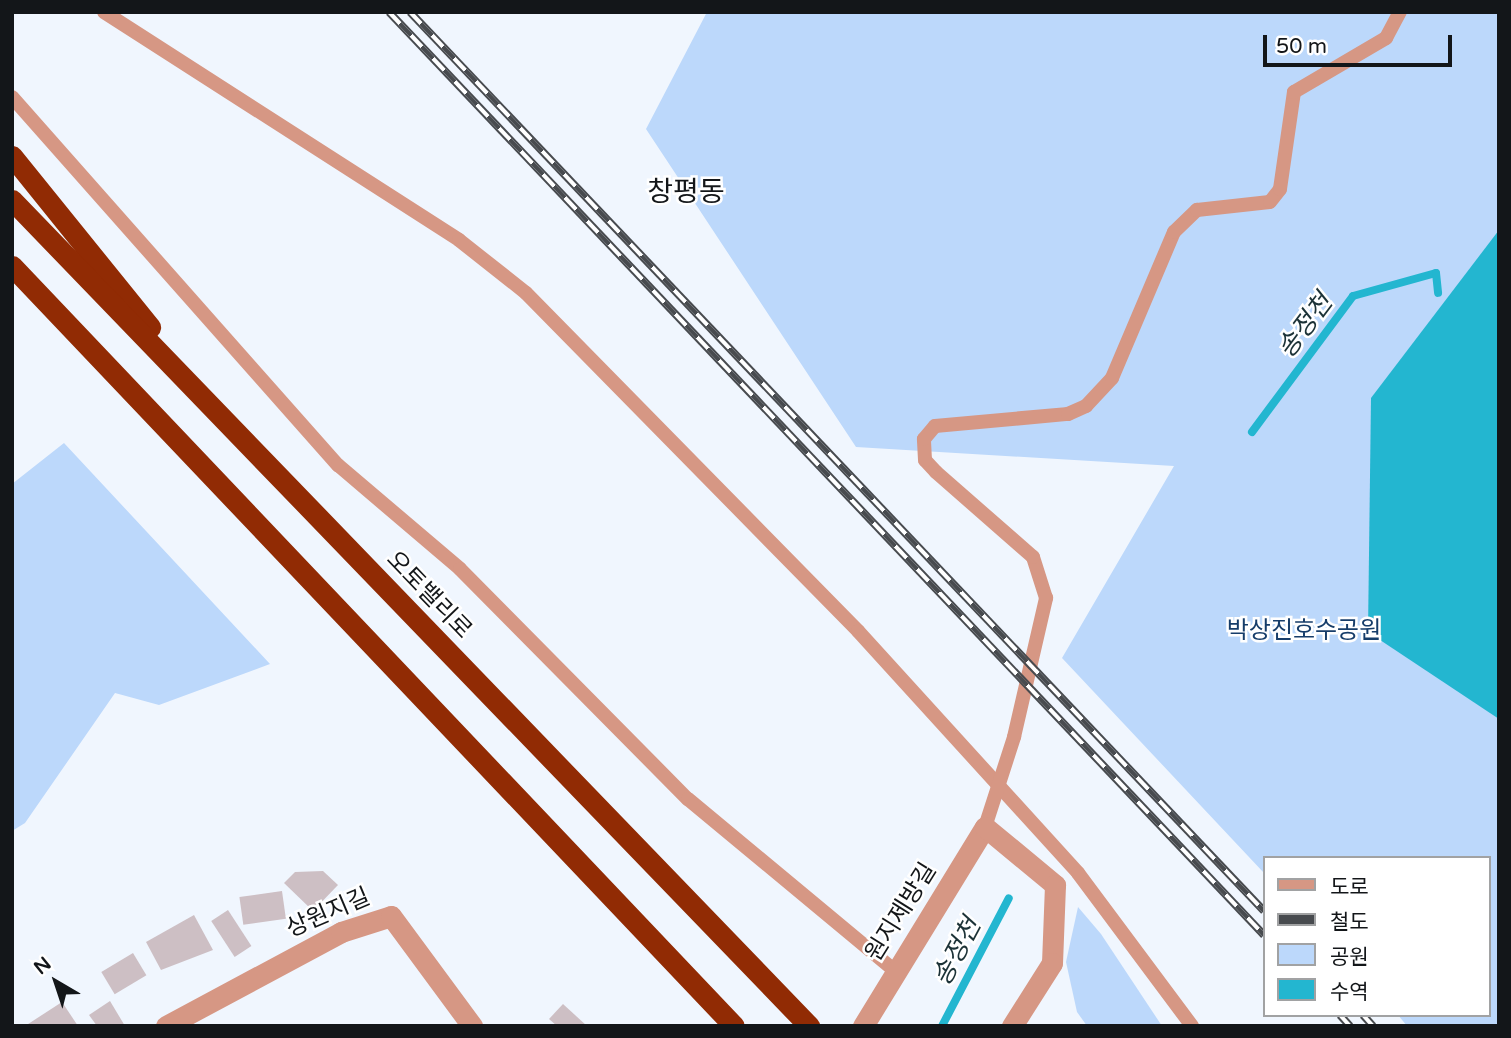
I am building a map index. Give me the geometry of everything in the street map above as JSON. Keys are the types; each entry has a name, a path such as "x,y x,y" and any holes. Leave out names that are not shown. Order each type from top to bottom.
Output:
{"highway":[{"path":"12,156 230,427"},
{"name":"오토밸리로","path":"12,200 808,1026"},
{"path":"12,266 734,1026"}],"street":[{"path":"985,827 1050,876 1052,963 1012,1026"},
{"name":"원지제방길","path":"863,1026 985,827"},
{"name":"상원지길","path":"166,1026 341,932 391,915 472,1026"}],"lane":[{"path":"104,12 459,240 527,293 858,631 1078,873 1192,1026"},
{"path":"985,827 1014,737 1020,688 1046,598 1033,557 936,472 925,460 924,439 935,426 1068,414 1086,406 1112,378 1174,232 1197,210 1270,202 1280,189 1294,92 1386,38 1400,12"},
{"path":"12,97 338,465 460,569 688,799 895,971"}],"green space":[{"name":"박상진호수공원","path":"707,12 1499,12 1499,1026 1407,1026 1400,1017 1490,1017 1490,856 1262,856 1262,871 1062,658 1174,466 856,447 646,129"},
{"path":"64,443 270,664 159,705 115,693 25,823 12,831 12,484"},
{"path":"1078,907 1101,934 1162,1026 1087,1026 1077,1012 1066,962"}],"water":[{"path":"1499,230 1499,719 1368,632 1371,398"}],"building":[{"path":"323,871 338,885 313,911 284,883 295,872"},
{"path":"282,891 286,919 243,925 239,897"},
{"path":"228,910 251,946 235,957 211,921"},
{"path":"194,915 213,950 161,970 146,942"},
{"path":"133,953 146,975 115,994 101,972"},
{"path":"110,1001 125,1026 97,1026 89,1015"},
{"path":"62,1002 78,1026 25,1026"},
{"path":"563,1004 587,1026 557,1026 549,1019"}],"waterway":[{"name":"송정천","path":"1252,432 1353,296 1436,273 1438,293"},
{"name":"송정천","path":"942,1026 1009,898"}],"railway":[{"path":"389,12 1262,933"},
{"path":"410,12 1262,909"},
{"path":"1342,1017 1350,1026"},
{"path":"1365,1017 1373,1026"}],"district":[{"name":"창평동","path":"686,192"}]}
